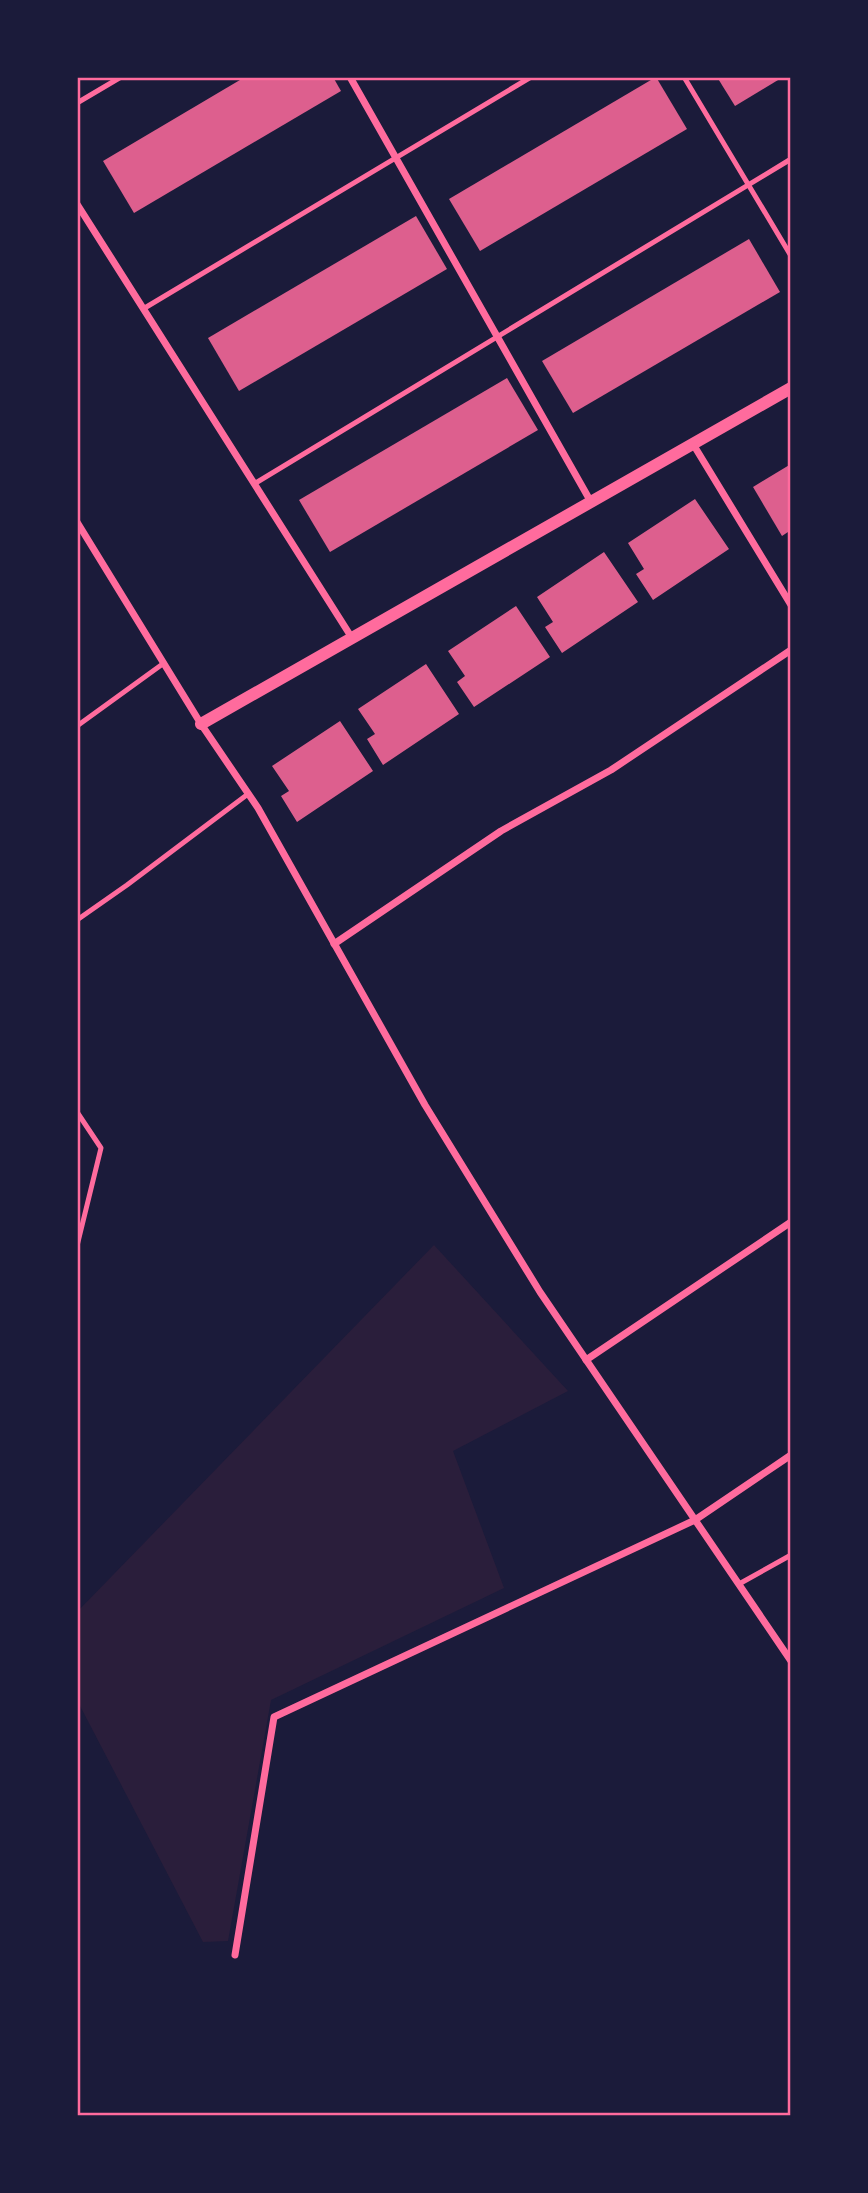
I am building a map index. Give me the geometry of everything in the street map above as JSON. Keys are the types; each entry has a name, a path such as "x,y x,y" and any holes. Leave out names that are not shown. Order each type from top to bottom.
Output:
{"street":[{"path":"350,77 591,502"},
{"path":"77,204 352,638"},
{"path":"201,723 791,388"},
{"path":"693,444 791,605"},
{"path":"77,522 248,794 425,1105 540,1292 791,1661"},
{"path":"334,944 501,831 611,770 791,650"},
{"path":"586,1360 791,1222"},
{"path":"235,1955 274,1717 695,1520 791,1455"}],"lane":[{"path":"77,103 121,77"},
{"path":"143,309 531,77"},
{"path":"684,77 791,256"},
{"path":"254,484 791,159"},
{"path":"77,726 164,663"},
{"path":"77,920 248,794"},
{"path":"77,1112 101,1149 77,1246"},
{"path":"739,1584 791,1555"}],"shaded area":[{"path":"434,1245 568,1391 453,1451 504,1588 271,1700 228,1941 203,1942 77,1700 77,1612"}],"building":[{"path":"245,77 333,77 341,91 134,213 103,161"},
{"path":"656,77 687,129 480,251 449,199"},
{"path":"717,77 783,77 735,106"},
{"path":"416,216 447,269 239,391 208,338"},
{"path":"749,239 780,292 573,413 542,361"},
{"path":"507,378 538,430 330,552 299,500"},
{"path":"791,464 791,530 782,536 753,487"},
{"path":"695,499 729,549 653,600 636,574 644,569 628,543"},
{"path":"604,552 638,602 562,653 545,627 553,622 537,597"},
{"path":"516,606 550,657 474,707 457,682 465,676 448,651"},
{"path":"426,664 459,714 383,765 367,739 375,734 358,709"},
{"path":"340,721 373,771 297,822 281,796 289,791 272,766"}]}
